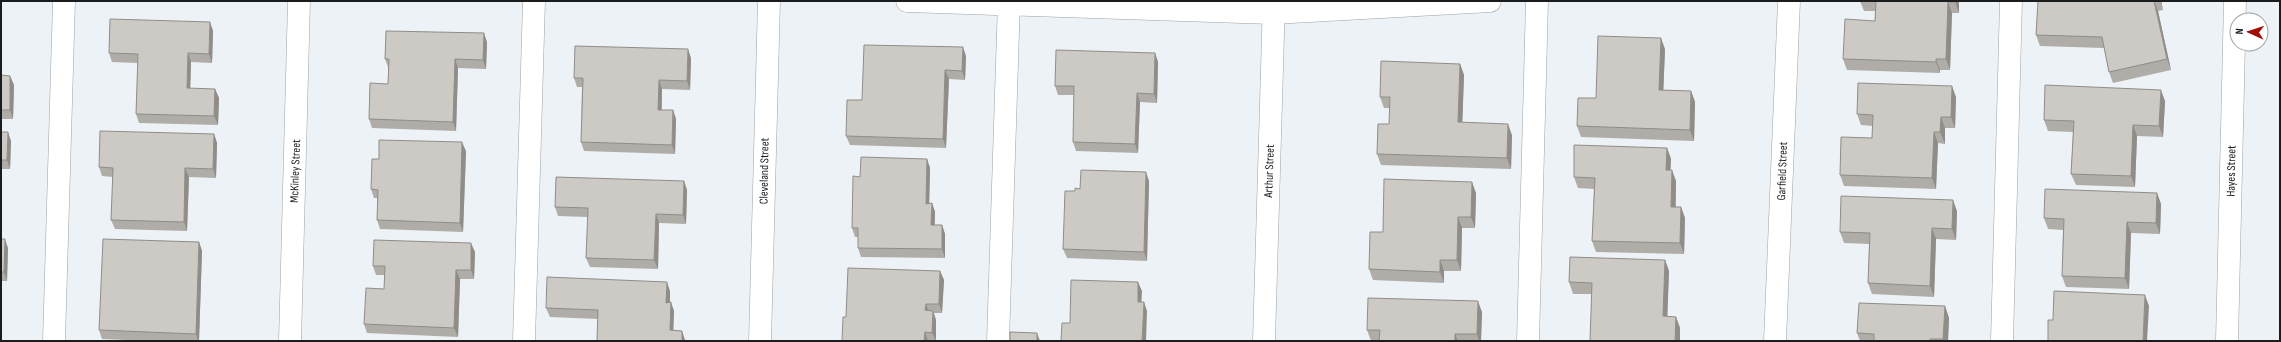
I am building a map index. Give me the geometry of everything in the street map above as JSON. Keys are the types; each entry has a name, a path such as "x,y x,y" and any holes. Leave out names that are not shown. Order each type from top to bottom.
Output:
{"street":[{"path":"54,341 64,1"},
{"name":"McKinley Street","path":"290,341 299,1"},
{"path":"524,341 534,1"},
{"name":"Cleveland Street","path":"760,341 769,1"},
{"path":"907,1 1274,7 1490,1"},
{"path":"1528,341 1537,1"},
{"name":"Garfield Street","path":"1775,341 1790,1"},
{"path":"2002,341 2011,1"},
{"name":"Hayes Street","path":"2227,341 2235,1"},
{"path":"998,341 1009,3"},
{"name":"Arthur Street","path":"1264,341 1274,7"}],"building":[{"path":"1876,1 1955,1 1948,2 1946,59 1936,59 1936,62 1843,59 1845,19 1875,21"},
{"path":"2038,1 2154,1 2167,59 2109,72 2102,37 2036,35"},
{"path":"110,19 210,22 209,54 188,53 187,88 215,89 214,116 136,114 138,54 109,53"},
{"path":"386,31 484,33 483,60 455,59 453,122 369,119 370,83 388,84 389,59 385,59"},
{"path":"1598,36 1661,38 1659,90 1691,91 1690,130 1577,126 1578,98 1596,98"},
{"path":"864,45 963,47 962,71 945,70 943,139 846,136 847,100 862,100"},
{"path":"575,46 688,49 687,81 659,80 658,110 673,110 672,145 581,142 583,78 574,78"},
{"path":"1056,50 1155,53 1154,94 1137,93 1135,144 1073,142 1074,86 1055,86"},
{"path":"1381,61 1460,64 1458,122 1508,124 1507,158 1377,154 1378,124 1389,124 1390,97 1380,97"},
{"path":"1,75 10,76 10,110 1,110"},
{"path":"1858,83 1952,86 1951,117 1941,117 1940,132 1934,132 1932,178 1840,175 1841,137 1872,138 1873,115 1857,114"},
{"path":"2045,85 2161,90 2159,126 2133,125 2131,176 2071,174 2074,121 2044,120"},
{"path":"100,131 214,134 213,169 185,168 184,222 111,220 113,168 99,167"},
{"path":"1,132 8,132 7,160 1,160"},
{"path":"379,140 462,142 460,223 377,220 378,190 371,189 372,159 379,159"},
{"path":"1574,145 1667,148 1666,170 1672,170 1671,207 1681,207 1680,243 1592,241 1595,178 1574,177"},
{"path":"861,157 927,159 926,204 932,203 931,225 942,225 942,249 858,248 858,228 852,228 853,176 860,177"},
{"path":"1081,170 1146,172 1144,252 1063,249 1065,191 1075,191 1075,188 1080,189"},
{"path":"556,177 684,181 683,215 656,214 654,260 586,258 588,208 555,207"},
{"path":"1384,179 1472,182 1471,217 1458,217 1457,260 1440,260 1440,272 1369,269 1370,232 1383,232"},
{"path":"2045,189 2157,193 2156,223 2127,222 2125,278 2062,276 2064,219 2044,218"},
{"path":"1841,196 1953,200 1952,229 1932,228 1930,286 1868,283 1870,233 1840,232"},
{"path":"1,239 5,239 4,272 1,272"},
{"path":"103,239 199,242 196,334 99,330"},
{"path":"374,240 471,243 471,270 456,270 454,328 364,324 366,288 384,289 385,266 373,266"},
{"path":"1570,257 1665,260 1663,316 1676,317 1675,341 1590,341 1592,283 1569,282"},
{"path":"848,268 940,271 939,304 926,304 925,310 933,311 932,333 925,332 924,341 842,341 843,317 846,317"},
{"path":"547,277 667,282 666,303 671,302 670,330 682,331 682,341 597,341 598,310 546,308"},
{"path":"1071,280 1138,282 1138,302 1144,302 1142,341 1061,341 1062,323 1070,323"},
{"path":"2054,291 2145,295 2143,341 2048,341 2048,320 2053,320"},
{"path":"1368,298 1478,301 1477,334 1455,334 1455,341 1379,341 1380,330 1367,330"},
{"path":"1859,303 1945,306 1943,339 1930,339 1930,341 1874,341 1874,334 1857,333"},
{"path":"1010,332 1037,333 1037,341 1010,341"}]}
